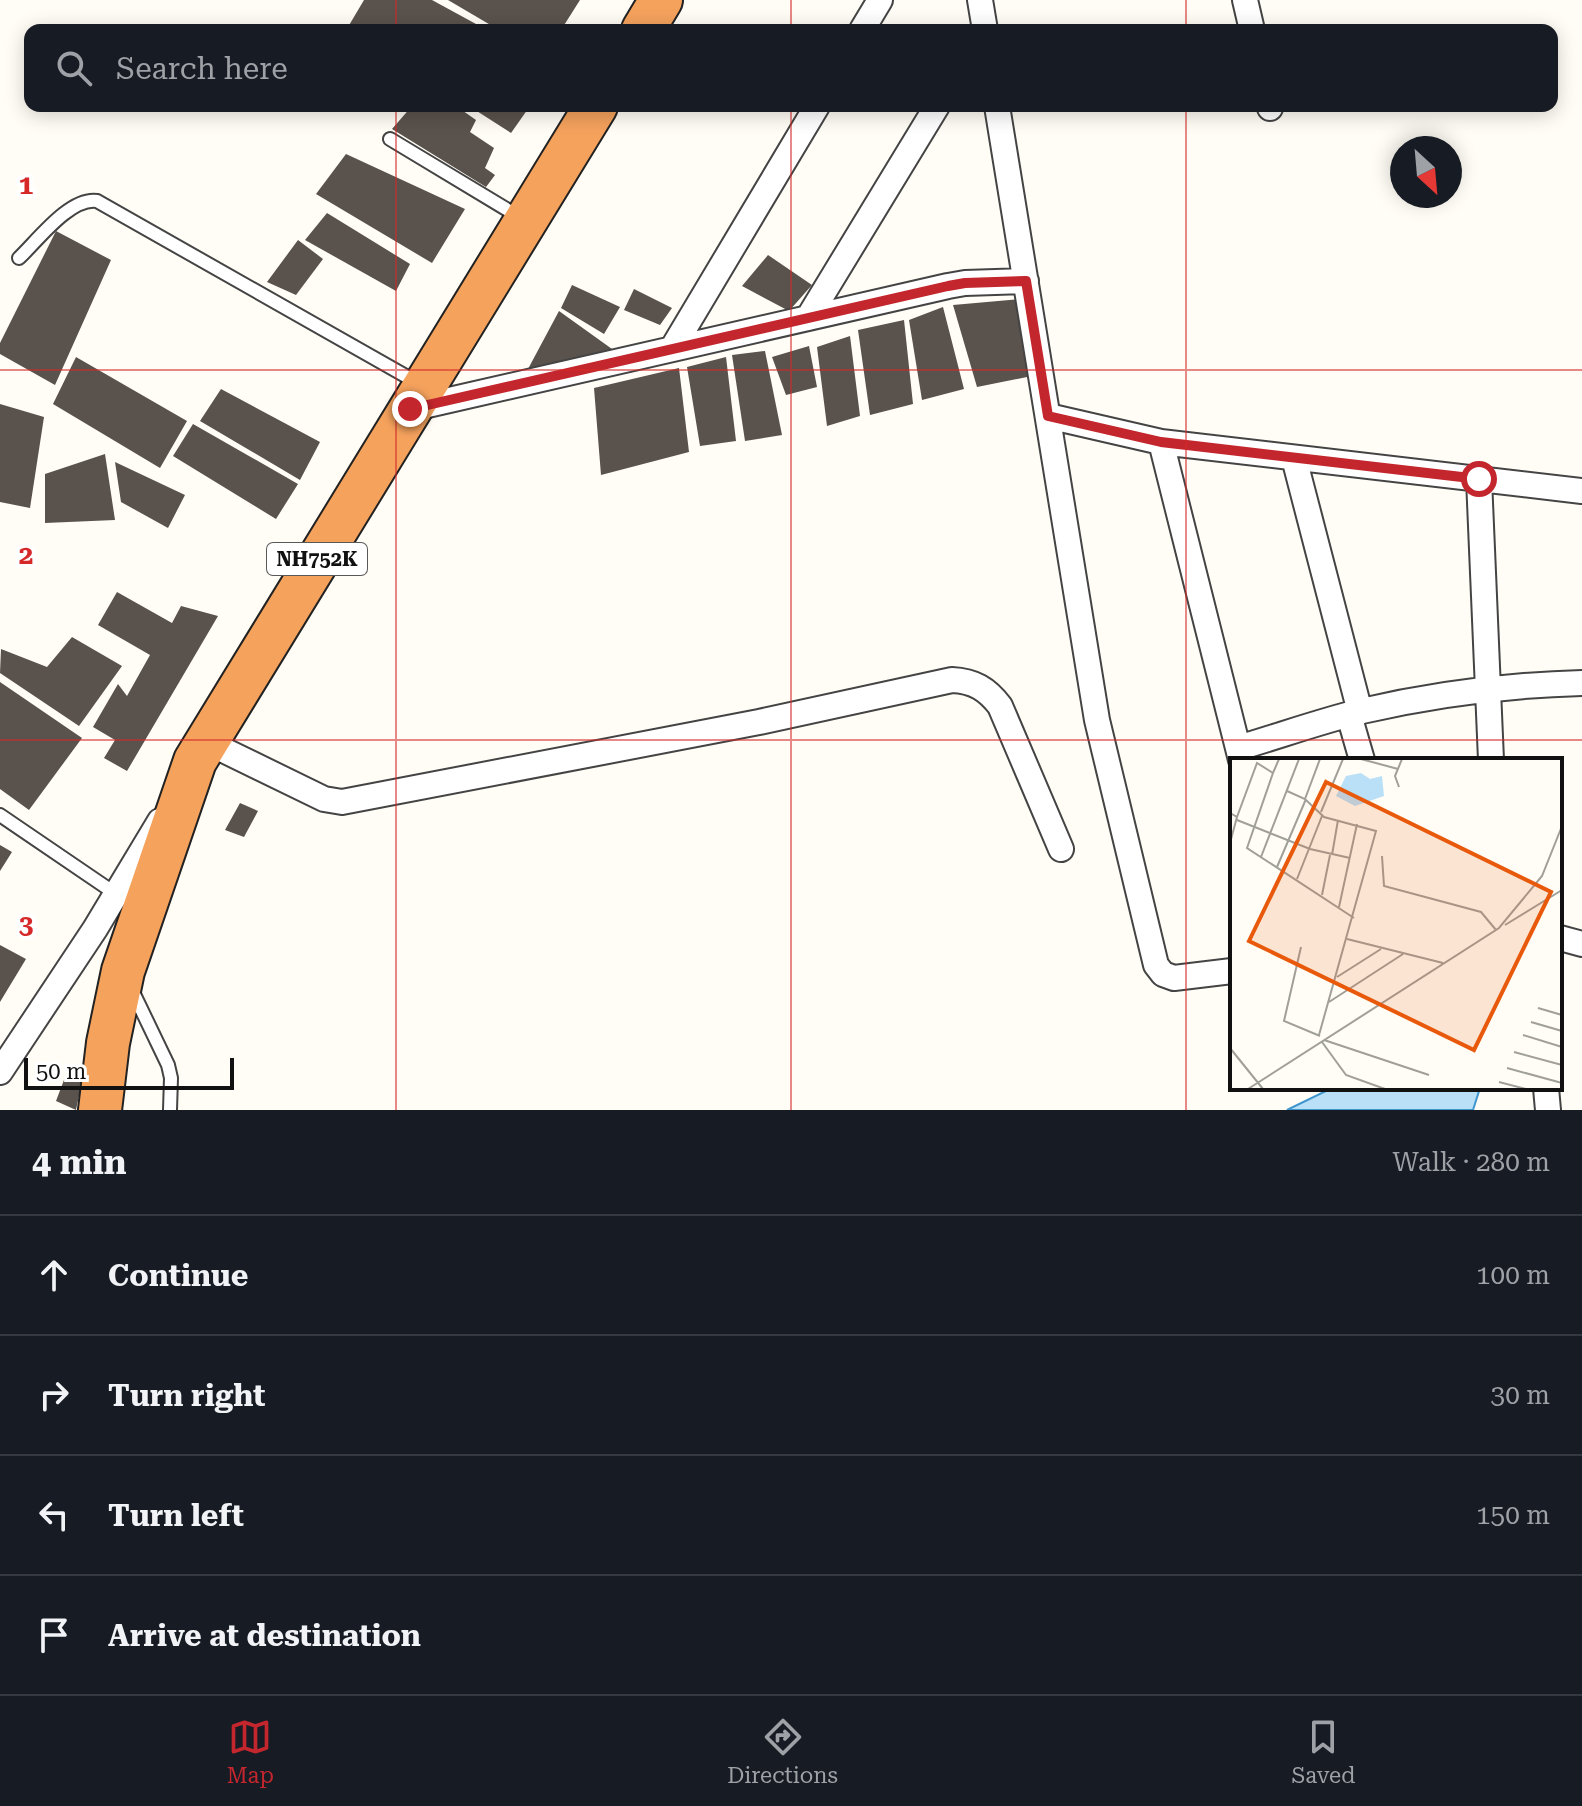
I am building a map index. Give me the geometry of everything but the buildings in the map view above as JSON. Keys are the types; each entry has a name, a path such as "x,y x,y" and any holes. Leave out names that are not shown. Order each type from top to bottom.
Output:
{"highway":[{"path":"647,24 661,0"},
{"name":"NH752K","path":"100,1110 108,1043 123,971 201,752 592,112"}],"street":[{"path":"866,24 880,0"},
{"path":"980,0 983,24"},
{"path":"1245,0 1251,24"},
{"path":"672,349 813,112"},
{"path":"808,318 933,112"},
{"path":"998,112 1097,720 1156,965 1163,974 1174,978 1230,971"},
{"path":"417,398 672,349 965,283 1026,281"},
{"path":"1048,416 1161,442 1582,491"},
{"path":"1161,442 1240,754 1354,714 1487,688 1582,683"},
{"path":"1294,458 1362,758"},
{"path":"1479,479 1491,758"},
{"path":"0,1072 116,894 201,752 324,799 342,802 759,722 952,680 967,680 979,686 1000,706 1061,849"},
{"path":"1562,939 1582,944"},
{"path":"1546,1090 1548,1110"}],"lane":[{"path":"390,139 526,221"},
{"path":"19,258 71,207 87,200 97,201 417,398"},
{"path":"0,815 116,894"},
{"path":"123,971 168,1065 171,1078 170,1110"}],"water":[{"path":"1328,1090 1479,1090 1473,1110 1287,1110"}],"route":[{"path":"410,409 948,286 1026,281 1048,416 1161,442 1479,479"}]}
